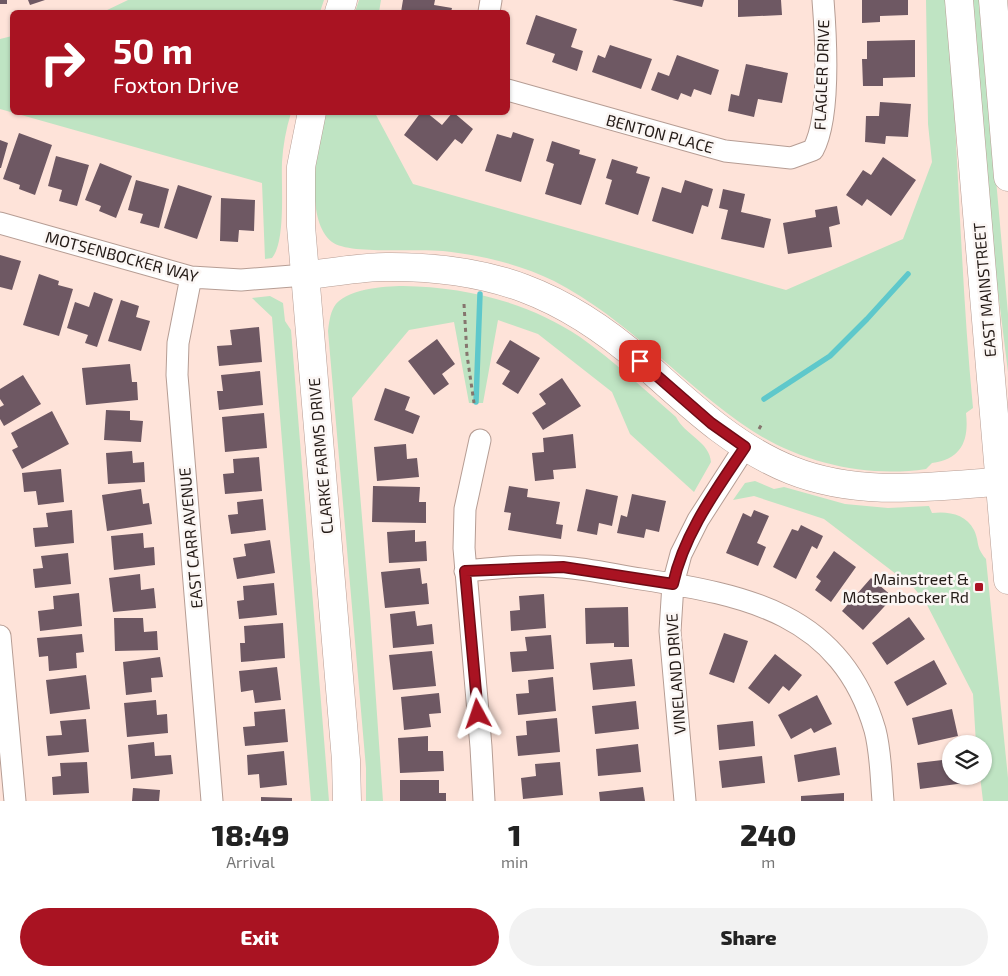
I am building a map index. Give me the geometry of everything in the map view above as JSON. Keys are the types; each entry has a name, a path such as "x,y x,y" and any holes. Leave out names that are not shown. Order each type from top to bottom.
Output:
{"street":[{"name":"FLAGLER DRIVE","path":"813,150 820,135 823,112 825,41 823,0"},
{"name":"EAST MAINSTREET","path":"959,0 1004,481 1008,580"},
{"path":"993,0 1008,177"},
{"name":"BENTON PLACE","path":"510,91 725,151 791,158 813,150"},
{"name":"CLARKE FARMS DRIVE","path":"311,115 303,154 301,183 305,275 346,760 347,801"},
{"name":"MOTSENBOCKER WAY","path":"0,223 191,277 241,280 305,275"},
{"path":"305,275 384,267 422,267 461,270 517,285 565,306 612,336 711,423 745,447 792,470 849,486 891,489 1004,481"},
{"name":"EAST CARR AVENUE","path":"191,277 178,343 178,394 212,801"},
{"path":"480,440 465,509 465,571 484,801"},
{"name":"VINELAND DRIVE","path":"685,801 670,631 673,584 681,554 698,520 745,447"},
{"path":"465,571 563,567 673,584 752,601 792,620 823,643 848,672 868,710 879,752 883,801"},
{"path":"0,636 4,746 15,801"}],"path":[{"path":"464,304 467,356 474,403"}],"green space":[{"path":"128,0 324,0 321,10 107,10"},
{"path":"359,0 381,0 379,10 356,10"},
{"path":"926,0 947,0 973,408 966,413 966,432 957,453 942,461 932,463 926,469 881,471 858,469 813,459 770,442 726,412 606,314 581,296 554,281 514,265 471,255 431,250 368,250 341,246 332,242 323,231 315,199 316,161 325,115 376,115 413,184 786,290 903,239 932,162 928,124"},
{"path":"969,0 980,0 1008,314 1008,372 992,243"},
{"path":"10,36 10,112 0,109 0,39"},
{"path":"21,115 290,115 282,156 282,213 279,239 272,258 265,259 262,183"},
{"path":"403,286 450,289 473,293 518,306 560,325 605,356 676,417 702,443 710,455 711,462 694,492 630,434 612,392 538,334 498,320 483,403 469,403 454,322 409,330 352,398 383,801 366,801 366,768 328,331 334,307 346,296 375,288"},
{"path":"270,296 283,303 285,321 291,330 329,801 311,801 272,317 252,298"},
{"path":"755,481 774,489 784,487 845,504 888,508 929,506 932,513 950,513 961,517 971,525 976,534 980,551 986,559 1008,778 1008,801 983,801 981,785 992,785 992,735 975,735 973,694 925,601 913,587 824,519 754,496 733,500 745,483"}],"building":[{"path":"0,0 7,0 7,4 0,4"},
{"path":"28,0 45,0 30,5"},
{"path":"403,0 435,0 434,5 452,8 452,10 401,10"},
{"path":"672,0 704,0 702,7"},
{"path":"738,0 781,0 782,15 738,17"},
{"path":"862,0 908,0 908,15 880,16 880,22 862,23"},
{"path":"536,15 577,29 571,47 583,51 577,71 552,62 555,54 526,44"},
{"path":"915,40 915,77 883,78 883,86 863,86 862,59 867,59 867,41"},
{"path":"610,45 652,59 641,89 592,72 598,55 605,58"},
{"path":"677,55 719,70 711,95 694,89 691,97 681,93 678,100 651,90 658,72 669,76"},
{"path":"746,64 788,73 782,103 758,99 754,117 728,111 731,94 739,96"},
{"path":"880,102 911,104 908,137 886,136 885,144 865,142 866,116 879,116"},
{"path":"419,115 430,115 442,125 450,115 457,115 473,129 462,144 455,139 437,161 404,135"},
{"path":"513,132 534,139 521,182 485,171 497,134 511,138"},
{"path":"19,133 52,145 35,195 19,189 20,185 3,179"},
{"path":"0,140 8,143 1,168 0,168"},
{"path":"552,141 580,150 579,154 596,159 581,205 545,194 554,164 546,161"},
{"path":"56,156 89,165 77,206 59,201 62,190 48,186"},
{"path":"883,157 916,180 891,216 867,199 862,206 846,195 863,170 871,175"},
{"path":"612,159 638,167 636,173 650,177 638,215 605,204 612,180 606,178"},
{"path":"100,163 132,176 116,218 99,211 101,206 85,200"},
{"path":"136,180 169,189 159,228 140,223 143,214 128,210"},
{"path":"685,180 713,189 708,207 702,205 693,234 652,221 662,187 681,193"},
{"path":"178,185 212,196 197,239 164,228"},
{"path":"723,189 745,194 741,212 771,219 764,248 721,239 728,210 719,208"},
{"path":"221,198 255,200 254,231 239,230 238,242 220,241"},
{"path":"837,206 840,224 829,227 832,247 788,254 783,223 816,217 815,210"},
{"path":"0,255 21,261 12,290 0,287"},
{"path":"39,274 59,281 58,285 73,289 59,336 23,325"},
{"path":"94,292 113,299 97,347 85,343 88,335 67,328 75,302 89,307"},
{"path":"121,300 139,306 136,317 150,321 141,351 108,341"},
{"path":"259,327 262,362 219,366 217,346 232,345 230,330"},
{"path":"437,339 455,364 442,374 449,384 434,395 408,361"},
{"path":"510,340 540,358 518,394 502,384 510,371 496,363"},
{"path":"130,364 132,382 137,382 138,400 86,405 82,368"},
{"path":"260,371 263,405 219,410 217,391 223,391 221,375"},
{"path":"23,375 41,404 4,426 0,419 0,407 4,405 0,399 0,389"},
{"path":"562,378 581,406 543,430 532,413 546,404 539,394"},
{"path":"385,388 410,397 405,410 420,416 413,434 374,420"},
{"path":"106,410 130,411 130,420 143,421 141,442 104,440"},
{"path":"52,411 69,444 22,469 12,450 18,447 11,433"},
{"path":"264,413 267,448 225,452 222,417"},
{"path":"573,434 576,468 553,470 554,479 535,481 532,453 544,452 543,438"},
{"path":"406,444 407,459 417,458 419,477 377,481 374,447"},
{"path":"132,451 133,463 144,462 145,482 108,484 106,453"},
{"path":"259,457 262,491 225,494 223,474 234,473 233,459"},
{"path":"61,469 64,502 38,505 36,491 24,492 22,473"},
{"path":"373,486 420,487 419,502 426,502 426,523 372,522"},
{"path":"509,486 528,489 527,497 560,502 556,524 563,525 561,539 508,530 511,513 504,512"},
{"path":"141,489 143,504 149,503 152,524 107,531 102,495"},
{"path":"586,489 618,496 612,526 599,523 597,535 577,531"},
{"path":"632,494 666,501 659,532 646,529 644,538 617,533 621,515 627,517"},
{"path":"263,499 266,530 231,534 228,515 238,514 237,502"},
{"path":"72,510 74,543 35,547 33,528 48,527 46,513"},
{"path":"754,510 769,516 757,543 766,547 758,566 726,553 743,513 751,517"},
{"path":"801,525 823,536 817,549 812,546 796,579 773,567 792,529 798,531"},
{"path":"415,530 415,542 426,541 427,561 389,563 387,532"},
{"path":"143,533 144,548 154,547 155,565 114,570 111,536"},
{"path":"270,540 275,573 237,579 233,558 246,556 244,544"},
{"path":"834,551 856,567 831,602 815,590 821,581 816,577"},
{"path":"68,553 71,584 35,588 33,569 43,568 41,556"},
{"path":"420,568 422,584 427,583 429,604 385,608 381,572"},
{"path":"140,574 141,590 154,588 156,608 113,612 109,578"},
{"path":"871,578 893,597 863,630 842,611"},
{"path":"274,583 277,615 239,619 237,601 244,600 243,586"},
{"path":"79,593 82,626 40,631 38,611 54,609 53,596"},
{"path":"544,594 546,628 511,631 510,611 520,610 519,596"},
{"path":"628,607 629,647 614,647 614,643 586,644 585,608"},
{"path":"415,611 417,626 432,624 434,644 393,648 390,614"},
{"path":"909,617 925,639 887,665 872,643"},
{"path":"114,618 143,618 144,632 157,631 158,650 115,651"},
{"path":"283,623 285,658 241,662 240,643 245,643 244,626"},
{"path":"724,633 748,641 734,683 709,674"},
{"path":"82,634 84,652 76,653 77,668 49,671 48,656 39,657 37,638"},
{"path":"551,635 554,669 512,672 510,652 527,651 525,637"},
{"path":"432,651 436,686 393,690 389,655"},
{"path":"775,654 802,675 789,691 783,686 769,704 748,688"},
{"path":"160,657 163,677 151,678 152,692 126,695 123,662"},
{"path":"632,659 635,686 593,690 590,663"},
{"path":"934,660 947,684 907,706 894,682"},
{"path":"277,667 281,700 255,703 253,690 241,692 239,671"},
{"path":"86,675 90,709 50,714 46,680"},
{"path":"553,677 556,711 518,715 516,694 529,693 528,680"},
{"path":"439,693 441,713 429,714 431,727 404,730 401,697"},
{"path":"817,695 832,724 814,733 811,728 791,739 778,715"},
{"path":"156,700 157,715 167,714 168,733 127,737 124,703"},
{"path":"636,701 639,729 595,734 592,706"},
{"path":"285,709 288,742 245,746 243,727 255,726 254,712"},
{"path":"952,709 958,735 942,735 942,740 918,745 912,718"},
{"path":"557,718 560,752 518,756 516,736 527,735 526,721"},
{"path":"86,719 89,752 48,756 46,736 62,735 60,721"},
{"path":"753,721 755,746 719,750 717,725"},
{"path":"428,736 428,751 443,751 444,771 400,773 398,738"},
{"path":"154,742 155,756 171,755 173,774 131,779 128,745"},
{"path":"638,744 641,772 598,776 596,749"},
{"path":"836,747 840,775 798,782 794,755"},
{"path":"284,751 287,785 260,788 259,774 248,775 247,755"},
{"path":"762,756 765,783 722,788 719,761"},
{"path":"942,760 942,785 950,785 920,789 917,763"},
{"path":"87,762 89,793 53,795 52,777 61,776 60,763"},
{"path":"560,762 563,795 523,799 521,778 536,776 535,764"},
{"path":"400,780 439,780 439,793 446,793 446,801 400,801"},
{"path":"643,787 645,801 600,801 599,792"},
{"path":"133,788 160,790 159,801 132,801"},
{"path":"844,793 844,801 801,801 801,796"},
{"path":"261,797 292,798 292,801 261,801"}],"waterway":[{"path":"764,399 830,356 908,274"},
{"path":"476,402 480,294"}],"place":[{"name":"Mainstreet & Motsenbocker Rd","path":"979,587"}],"route":[{"path":"478,714 465,571 547,566 582,569 673,584 681,554 698,520 745,447 711,423 640,361"}]}
